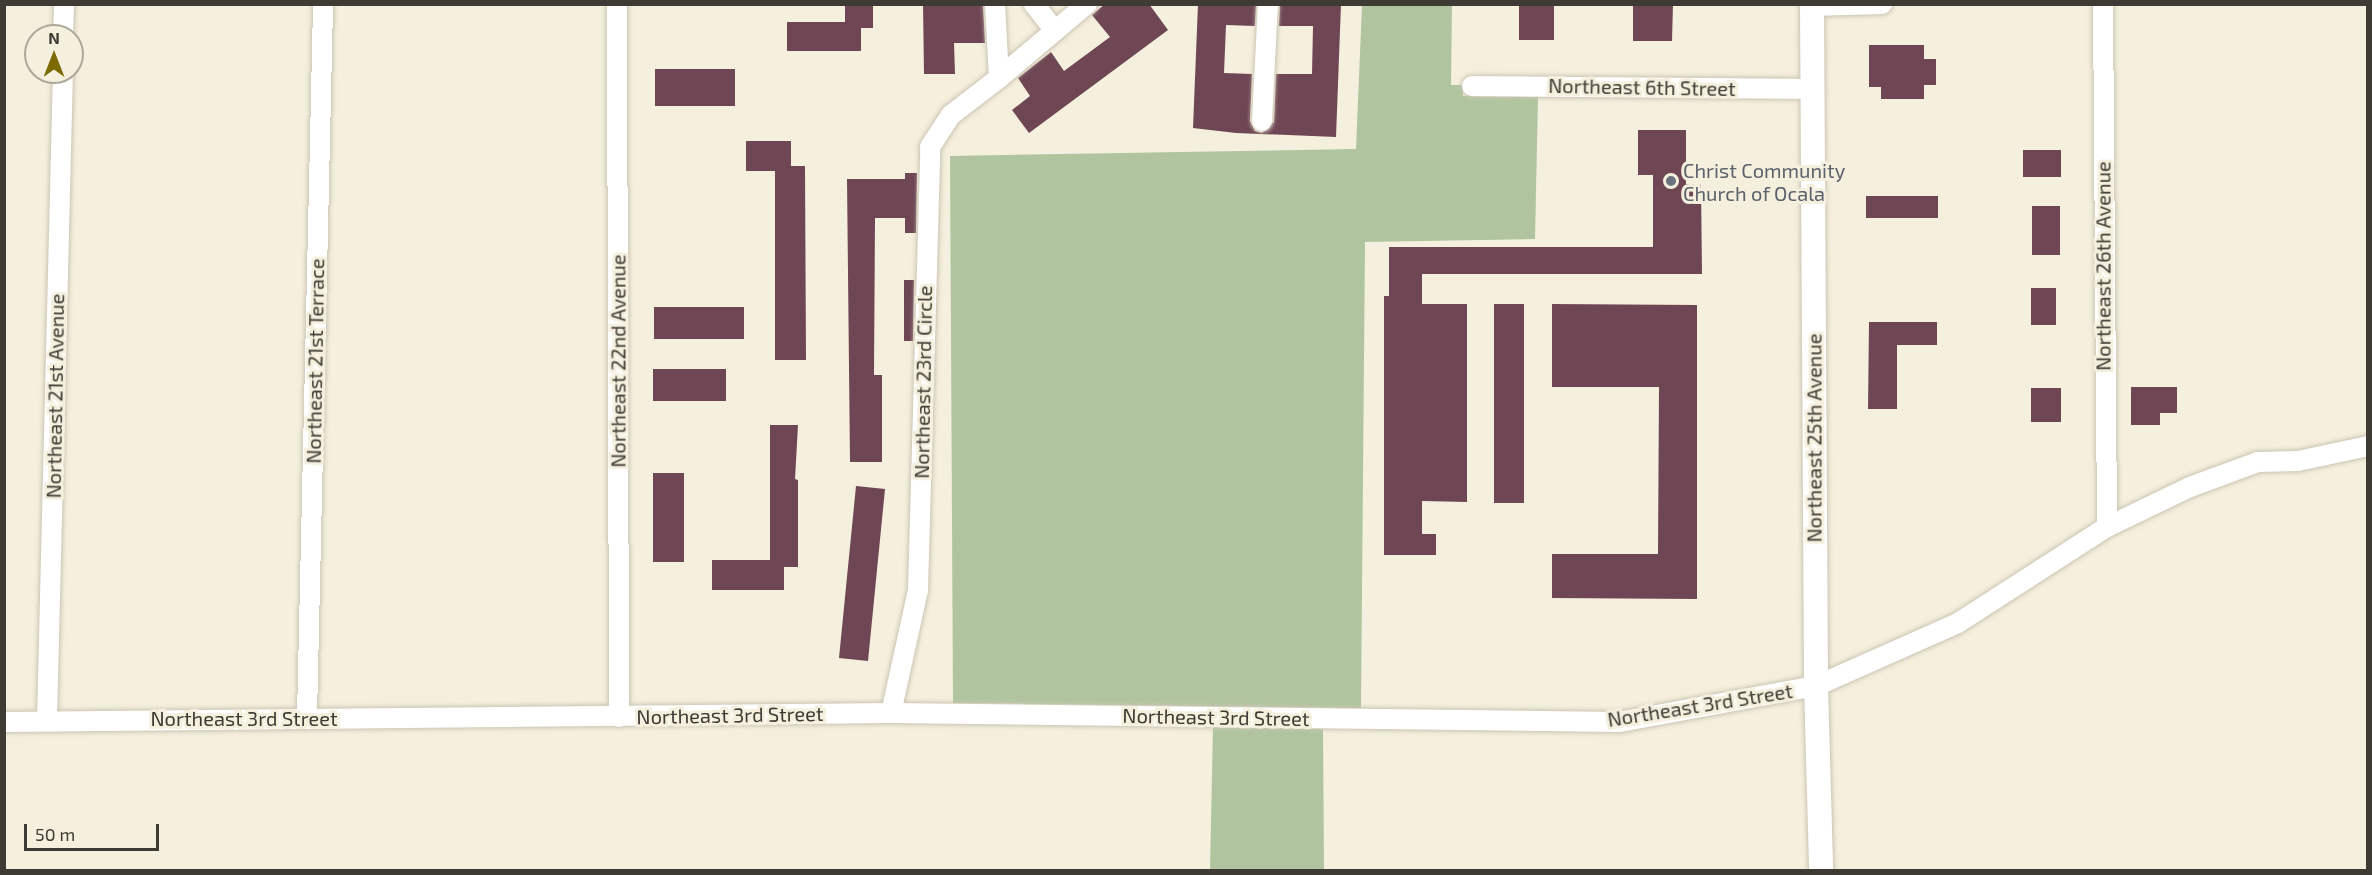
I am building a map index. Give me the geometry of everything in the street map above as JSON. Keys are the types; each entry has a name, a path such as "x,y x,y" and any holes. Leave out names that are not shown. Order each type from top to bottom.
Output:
{"main road":[{"name":"Northeast 25th Avenue","path":"1812,5 1816,686 1821,870"}],"street":[{"path":"63,24 64,4"},
{"name":"Northeast 21st Terrace","path":"307,717 323,4"},
{"name":"Northeast 22nd Avenue","path":"617,4 619,717"},
{"path":"995,4 999,78"},
{"path":"1034,4 1055,31"},
{"name":"Northeast 23rd Circle","path":"891,713 918,590 930,147 951,115 1087,4"},
{"path":"1262,121 1268,4"},
{"path":"1812,5 1882,4"},
{"name":"Northeast 26th Avenue","path":"2103,4 2103,323 2107,527"},
{"name":"Northeast 21st Avenue","path":"47,720 63,84"},
{"name":"Northeast 6th Street","path":"1472,86 1811,89"},
{"name":"Northeast 3rd Street","path":"4,722 307,717 619,717 891,713 1619,722 1816,686 1958,623 2107,527 2190,487 2258,462 2298,461 2367,446"}],"green space":[{"path":"1362,5 1452,5 1451,85 1463,85 1463,96 1538,97 1535,239 1365,242 1361,708 953,703 950,156 1356,149"},
{"path":"1213,727 1323,729 1324,870 1210,870"}],"building":[{"path":"845,4 873,4 873,28 861,28 861,51 787,51 787,22 845,22"},
{"path":"923,4 983,4 985,43 954,43 955,74 924,74"},
{"path":"1105,4 1149,4 1168,30 1029,133 1012,110 1030,96 1018,78 1051,52 1064,71 1110,37 1092,15"},
{"path":"1198,4 1256,4 1255,26 1226,25 1224,73 1252,74 1250,121 1255,131 1262,133 1274,122 1276,74 1312,74 1313,26 1279,26 1280,4 1341,4 1336,137 1236,133 1193,128"},
{"path":"1519,4 1554,4 1554,40 1519,40"},
{"path":"1633,4 1673,4 1672,41 1633,41"},
{"path":"1869,45 1924,45 1924,59 1936,59 1936,85 1924,85 1924,99 1881,99 1881,87 1869,87"},
{"path":"655,69 735,69 735,106 655,106"},
{"path":"1638,130 1686,130 1686,184 1701,184 1702,274 1422,274 1422,304 1467,304 1467,502 1422,501 1422,534 1436,534 1436,555 1384,555 1384,296 1389,296 1389,247 1653,247 1653,175 1638,175"},
{"path":"746,141 791,141 791,166 805,166 806,360 775,360 775,171 746,171"},
{"path":"2023,150 2061,150 2061,177 2023,177"},
{"path":"905,173 917,173 916,233 905,233 905,218 875,218 874,375 882,375 882,462 850,462 847,179 905,179"},
{"path":"1866,196 1938,196 1938,218 1866,218"},
{"path":"2032,206 2060,206 2060,255 2032,255"},
{"path":"904,280 914,280 913,341 904,341"},
{"path":"2031,288 2056,288 2056,325 2031,325"},
{"path":"1494,304 1524,304 1524,503 1494,503"},
{"path":"1552,304 1697,305 1697,599 1552,598 1552,554 1658,554 1659,387 1552,387"},
{"path":"654,307 744,307 744,339 654,339"},
{"path":"1869,322 1937,322 1937,345 1897,345 1897,409 1868,409"},
{"path":"653,369 726,369 726,401 653,401"},
{"path":"2131,387 2177,387 2177,413 2160,413 2160,425 2131,425"},
{"path":"2031,388 2061,388 2061,422 2031,422"},
{"path":"770,425 798,425 795,479 798,480 798,567 784,567 784,590 712,590 712,560 770,560"},
{"path":"653,473 684,473 684,562 653,562"},
{"path":"856,486 885,489 868,661 839,658"}],"place":[{"name":"Christ Community Church of Ocala","path":"1671,181"}]}
